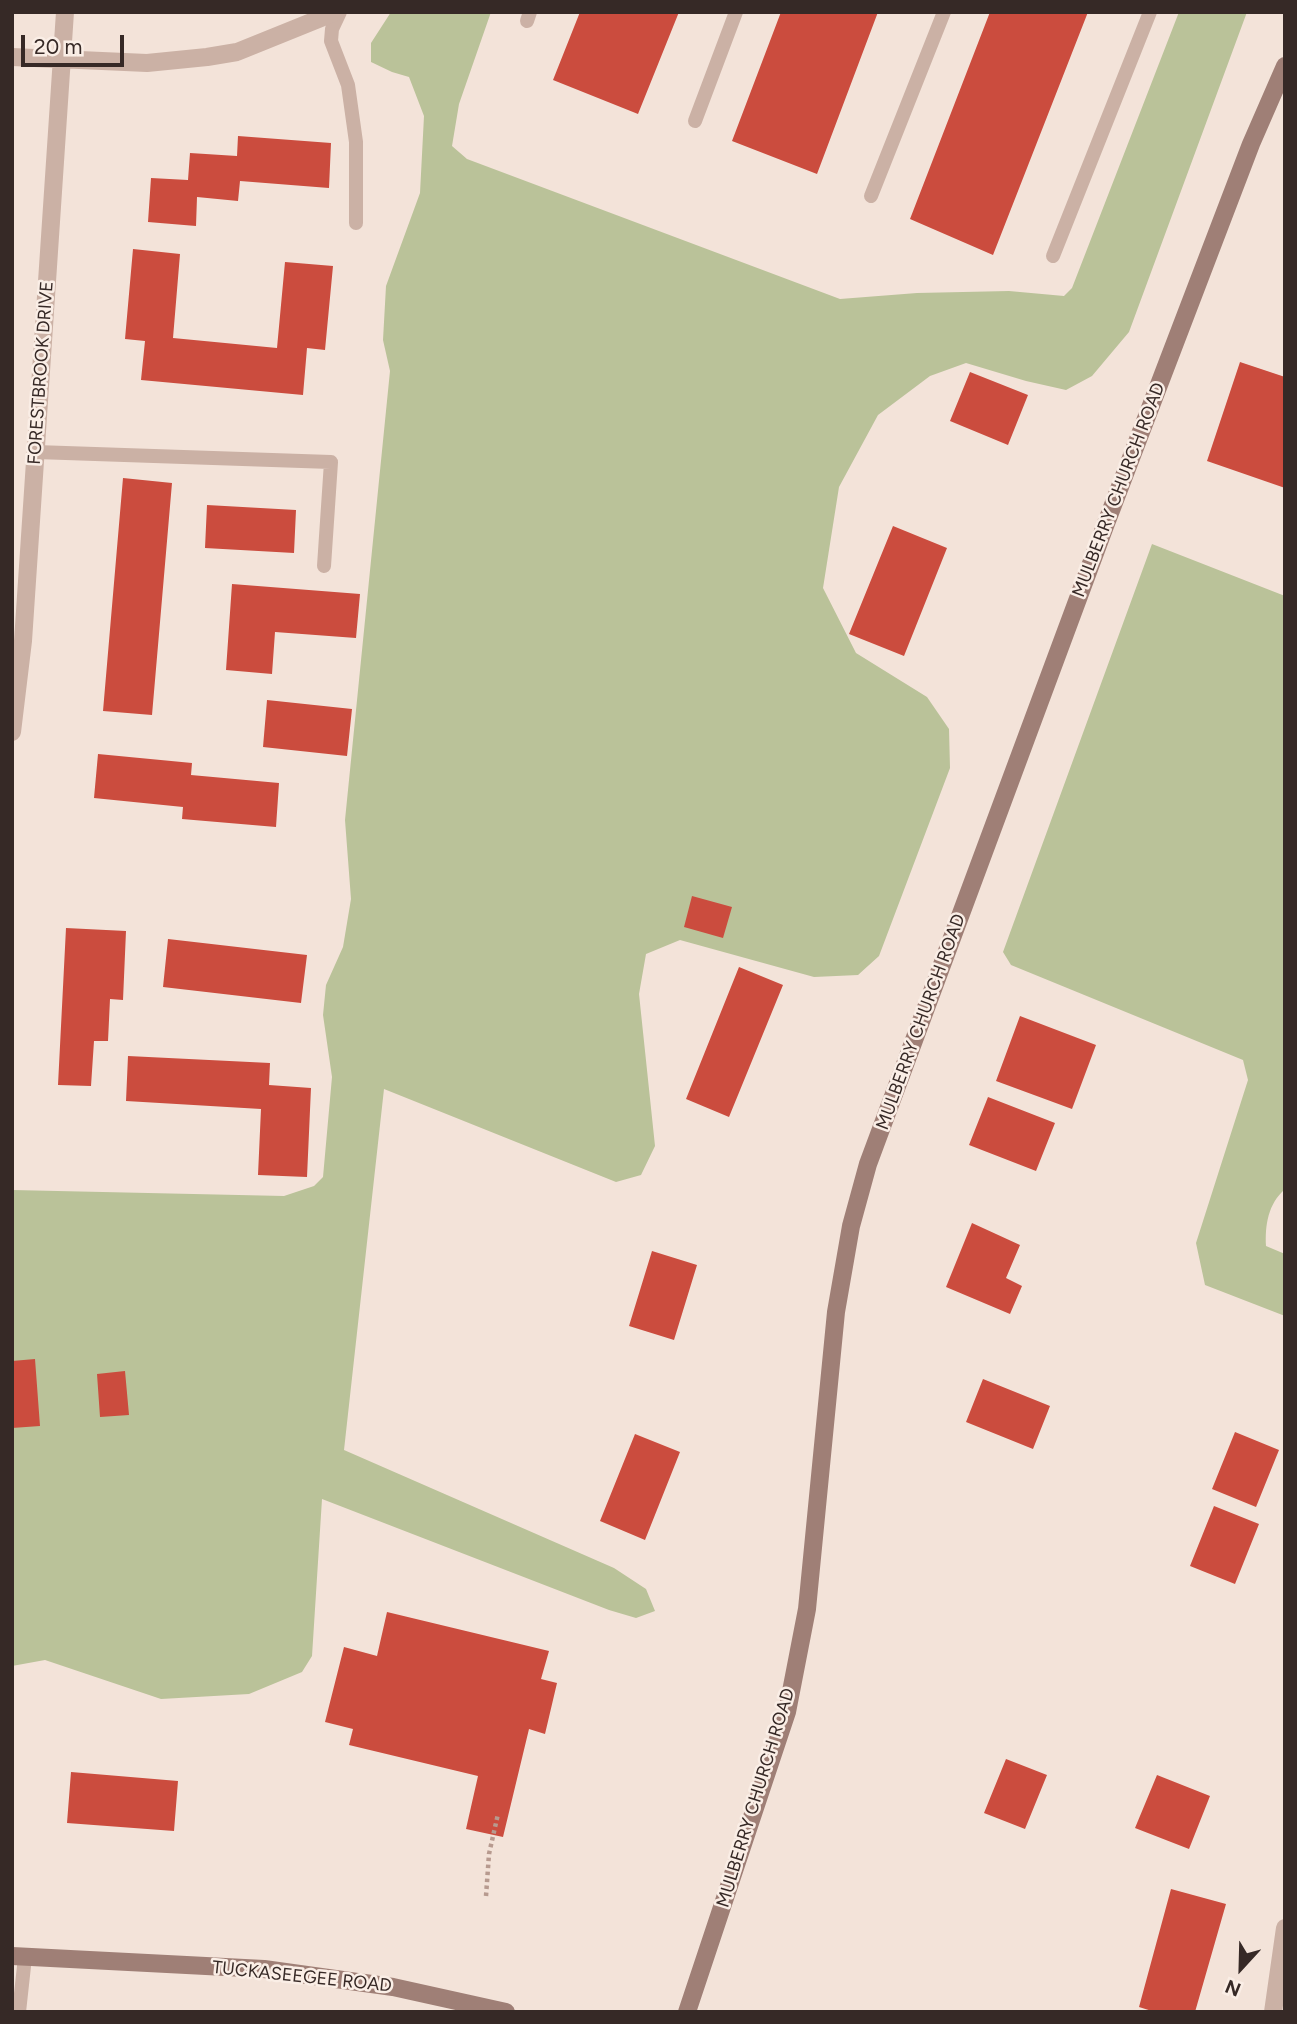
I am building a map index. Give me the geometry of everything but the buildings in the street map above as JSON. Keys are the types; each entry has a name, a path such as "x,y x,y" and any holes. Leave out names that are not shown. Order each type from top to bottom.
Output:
{"street":[{"name":"FORESTBROOK DRIVE","path":"12,732 23,641 65,12"},
{"path":"12,57 147,63 207,57 236,52 338,12"},
{"name":"MULBERRY CHURCH ROAD","path":"687,2012 787,1712 807,1609 836,1312 851,1226 868,1164 1105,526 1251,144 1285,66"},
{"path":"1273,2012 1285,1928"},
{"name":"TUCKASEEGEE ROAD","path":"19,1957 264,1969 393,1987 506,2012"}],"lane":[{"path":"338,12 331,41 348,85 356,142 356,223"},
{"path":"695,121 736,12"},
{"path":"871,196 944,12"},
{"path":"1054,256 1150,12"},
{"path":"36,452 331,462 324,566"},
{"path":"19,1957 19,2012"}],"path":[{"path":"486,1896 489,1854 498,1814"}],"green space":[{"path":"391,12 491,12 459,104 452,146 467,159 840,299 917,293 1009,291 1064,296 1072,288 1179,12 1247,12 1129,332 1092,376 1066,390 966,363 930,376 878,415 839,487 823,588 856,653 927,697 949,729 950,768 879,956 858,975 814,977 680,940 646,954 639,994 655,1146 641,1175 616,1182 384,1089 344,1450 614,1568 646,1589 655,1611 636,1618 609,1610 322,1499 312,1656 302,1672 249,1694 161,1699 45,1660 12,1666 12,1190 284,1196 314,1186 323,1177 332,1077 323,1015 326,985 343,947 351,899 345,820 390,371 383,340 386,286 420,193 424,116 409,77 371,62 371,43"},
{"path":"1152,544 1285,596 1285,1189 1271,1208 1266,1246 1285,1254 1285,1316 1205,1285 1196,1243 1248,1080 1243,1060 1011,965 1003,952"}]}
